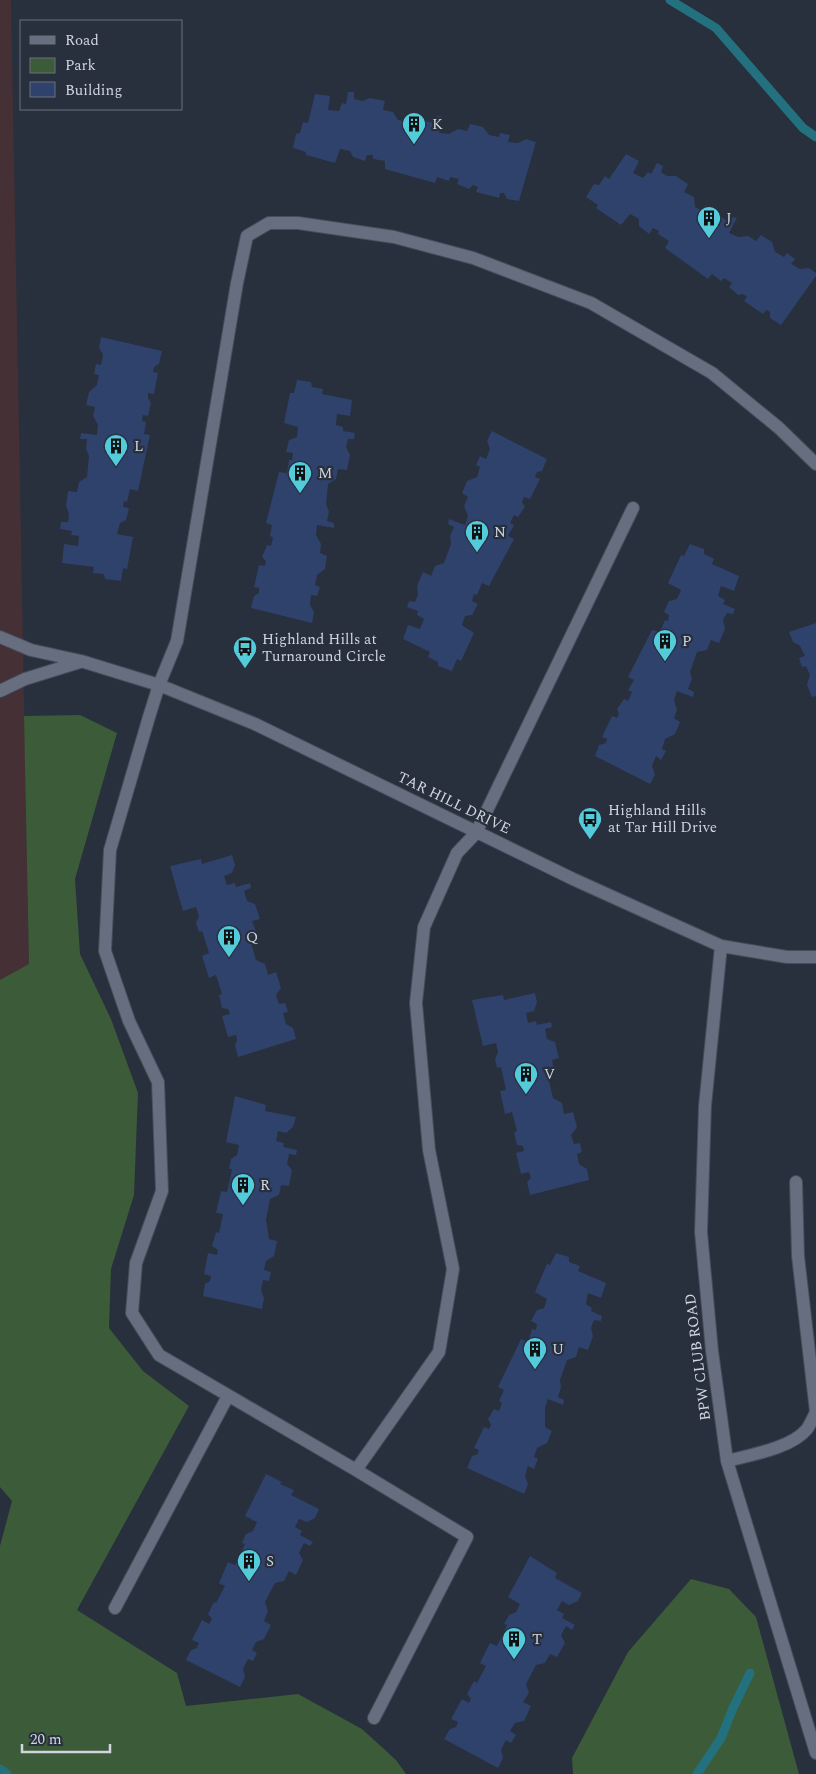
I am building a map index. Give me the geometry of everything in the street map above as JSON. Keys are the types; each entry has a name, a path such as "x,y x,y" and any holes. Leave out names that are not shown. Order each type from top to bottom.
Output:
{"street":[{"path":"374,1718 467,1537 159,1355 132,1313 136,1263 162,1191 158,1082 129,1021 105,951 110,850 159,685 177,641 237,283 247,236 269,223 298,223 394,237 473,258 591,303 712,374 779,428 816,464"},
{"path":"356,1470 439,1352 453,1269 429,1150 416,1003 424,927 457,852 476,832 633,508"},
{"name":"TAR HILL DRIVE","path":"0,637 31,650 81,661 159,685 255,724 573,879 721,946 786,957 816,956"},
{"path":"0,691 26,679 81,661"},
{"name":"BPW CLUB ROAD","path":"721,946 705,1106 701,1232 712,1351 727,1461 816,1753"},
{"path":"727,1461 790,1442 806,1430 816,1412 798,1256 796,1182"},
{"path":"115,1608 228,1396"}],"shaded area":[{"path":"0,0 11,0 29,964 0,1359"}],"green space":[{"path":"80,715 117,733 75,879 80,954 111,1019 138,1093 134,1195 111,1269 109,1328 143,1371 189,1406 77,1610 177,1673 186,1706 298,1694 362,1729 396,1760 406,1774 0,1774 0,1546 12,1501 0,1487 0,980 29,964 24,716"},
{"path":"691,1579 729,1589 756,1617 799,1774 573,1774 572,1758 628,1652"}],"building":[{"name":"K","path":"348,92 354,92 354,99 362,101 370,98 385,101 383,110 393,112 398,120 418,124 425,121 435,123 437,116 442,116 439,133 449,134 458,129 467,131 470,124 483,127 489,135 499,137 500,133 510,135 508,142 518,143 526,139 536,142 519,201 507,199 504,193 500,193 499,198 476,192 478,187 473,185 469,189 457,184 459,179 450,177 449,181 437,177 435,183 385,169 385,161 373,159 373,155 367,155 365,161 353,157 350,151 340,149 335,163 306,155 306,152 293,148 296,134 300,133 303,122 308,123 315,94 330,96 328,110 339,111 342,103 346,104"},
{"name":"J","path":"626,154 639,161 633,173 643,178 648,172 651,174 657,163 663,166 661,172 667,176 676,176 688,184 684,192 694,197 695,207 713,217 721,217 729,222 733,217 737,218 729,233 738,237 748,236 756,241 761,235 772,242 775,252 784,257 787,253 795,259 791,264 800,269 809,268 816,273 816,276 781,325 770,318 770,312 766,310 763,314 744,301 747,297 743,294 738,295 729,287 732,283 724,278 721,281 712,274 708,279 665,248 669,241 658,234 659,231 653,228 649,234 639,226 639,219 630,214 621,225 596,208 598,205 586,197 594,184 599,185 605,176 609,179"},
{"name":"L","path":"101,337 162,351 159,364 154,367 153,372 158,373 154,394 148,393 151,403 148,416 143,415 142,421 146,422 144,434 150,435 138,491 130,489 127,502 124,501 123,507 129,508 126,520 120,523 117,534 133,537 127,569 123,568 121,581 105,579 104,574 93,573 94,567 62,563 64,544 78,546 79,536 71,535 72,531 60,529 61,522 68,522 69,514 66,506 68,491 77,492 79,482 87,477 89,456 86,449 87,439 80,439 81,433 97,435 98,425 93,416 95,407 86,405 89,392 97,385 99,375 94,374 96,364 101,365 103,355 99,348"},
{"name":"M","path":"297,380 311,382 312,387 323,389 322,394 352,400 350,416 337,414 336,425 343,427 343,431 355,433 354,439 348,439 346,447 350,455 347,470 338,469 336,479 328,484 326,504 329,512 327,521 334,523 334,528 317,525 316,535 321,544 320,553 327,556 325,569 317,575 315,585 320,587 317,596 311,595 310,605 314,612 312,623 251,608 254,596 259,593 259,588 254,587 259,565 265,566 266,561 262,557 267,545 271,546 273,538 270,536 272,525 266,523 279,472 287,473 289,460 292,460 293,453 286,452 289,440 297,437 298,427 284,423 290,393 294,393"},
{"name":"N","path":"492,431 547,459 542,471 537,472 535,477 540,479 530,499 524,497 522,502 525,507 518,517 514,515 510,523 514,525 508,536 514,539 489,586 482,583 477,595 474,594 472,601 478,604 472,615 465,616 462,625 474,633 461,661 457,659 452,671 438,666 438,662 428,657 430,652 403,639 408,625 420,629 424,619 417,615 418,611 407,607 409,601 415,602 418,595 417,586 423,572 431,576 435,566 444,563 451,544 450,536 454,527 448,524 449,519 465,525 468,516 464,506 468,497 462,493 467,481 477,477 480,467 476,465 480,456 486,459 490,449 487,441"},
{"name":"P","path":"690,544 704,549 704,554 714,559 712,564 739,576 734,591 721,586 718,596 725,600 723,604 735,609 733,614 727,613 723,620 725,629 719,643 711,640 707,650 697,652 690,672 692,679 688,689 694,692 693,697 677,691 674,700 677,710 674,718 680,722 675,734 665,739 662,749 666,751 661,760 656,756 652,766 655,775 650,784 595,756 599,745 606,743 607,739 602,737 612,716 617,718 619,714 617,709 624,699 628,701 632,692 628,690 634,680 628,677 652,630 660,632 665,620 668,621 669,615 664,612 669,601 677,599 681,590 668,583 681,555 684,556"},
{"path":"816,623 816,696 812,697 807,685 810,675 806,666 802,667 799,658 805,656 800,646 793,642 789,632"},
{"name":"Q","path":"232,855 235,865 232,873 224,876 227,885 235,883 236,887 250,883 251,888 244,891 247,901 255,904 260,919 252,921 256,931 250,939 256,960 265,964 268,975 276,972 281,988 276,995 279,1004 285,1003 288,1012 283,1013 286,1024 293,1028 296,1039 238,1057 235,1045 236,1035 228,1037 222,1016 230,1014 228,1009 222,1008 219,995 222,994 216,975 209,978 202,956 209,953 202,931 199,932 196,923 199,916 196,907 183,911 170,866 201,859 202,864"},
{"name":"V","path":"535,993 537,1002 534,1011 526,1013 528,1023 536,1021 537,1025 551,1022 552,1027 545,1029 547,1039 555,1042 559,1058 552,1060 554,1070 548,1077 553,1098 562,1103 564,1114 573,1112 577,1127 571,1135 574,1144 580,1143 582,1152 577,1154 579,1164 587,1169 589,1180 530,1195 527,1182 531,1178 529,1172 521,1174 516,1153 524,1151 523,1146 517,1145 514,1132 517,1131 512,1112 505,1114 500,1091 506,1090 501,1067 497,1068 495,1059 498,1052 496,1043 483,1046 472,1000 503,995 504,1000"},
{"name":"R","path":"235,1096 266,1105 265,1111 296,1117 293,1127 286,1133 278,1131 276,1141 284,1143 283,1147 297,1150 296,1155 289,1154 287,1164 292,1170 289,1186 281,1185 279,1195 270,1199 266,1220 269,1239 277,1241 274,1256 266,1261 264,1270 271,1272 269,1281 263,1280 261,1290 264,1298 262,1309 203,1296 205,1284 210,1281 211,1276 204,1274 208,1253 217,1255 218,1250 212,1246 216,1232 219,1233 223,1214 216,1213 221,1191 227,1192 232,1169 229,1169 231,1159 237,1155 239,1145 226,1142"},
{"name":"U","path":"556,1253 569,1257 569,1262 580,1266 578,1271 606,1283 601,1298 588,1293 586,1304 592,1308 591,1311 602,1316 601,1321 594,1320 591,1328 593,1336 588,1350 579,1347 576,1357 567,1360 560,1380 561,1387 558,1397 564,1400 563,1405 548,1399 545,1408 545,1427 552,1431 547,1443 537,1448 534,1457 538,1459 534,1469 528,1466 525,1476 528,1484 524,1494 467,1468 472,1456 478,1454 479,1450 474,1448 484,1427 489,1429 491,1425 488,1419 494,1409 499,1411 502,1403 499,1401 504,1390 498,1387 521,1339 528,1342 532,1329 536,1330 537,1324 531,1321 537,1310 544,1308 547,1299 535,1292 547,1264 550,1265"},
{"name":"S","path":"266,1474 282,1482 280,1484 294,1490 291,1495 319,1509 315,1518 307,1522 299,1519 295,1527 302,1531 300,1535 313,1542 310,1546 304,1543 299,1553 303,1560 296,1575 289,1571 284,1581 275,1583 265,1602 268,1611 264,1621 271,1625 264,1639 256,1642 252,1650 257,1653 253,1661 248,1659 243,1669 245,1677 240,1687 186,1660 191,1650 197,1648 199,1643 192,1640 202,1620 209,1624 212,1619 208,1614 225,1586 219,1583 228,1562 235,1565 245,1544 242,1543 246,1534 253,1531 257,1522 245,1516"},
{"name":"T","path":"530,1556 557,1573 555,1578 582,1593 578,1601 569,1605 562,1601 557,1610 564,1614 562,1618 575,1625 572,1630 566,1626 561,1635 565,1643 557,1657 550,1654 545,1663 536,1665 526,1684 529,1693 523,1702 531,1706 524,1721 515,1723 510,1731 516,1735 511,1743 506,1740 501,1750 503,1758 498,1768 444,1739 450,1729 456,1727 458,1722 451,1719 462,1699 469,1703 471,1699 467,1694 474,1681 477,1683 486,1666 480,1663 490,1643 497,1646 507,1625 504,1624 509,1615 516,1612 520,1604 508,1597"}],"waterway":[{"path":"670,0 716,28 803,128 816,137"},
{"path":"697,1774 721,1738 750,1673"},
{"path":"0,1769 7,1774"}],"place":[{"name":"K","path":"414,145"},
{"name":"J","path":"709,239"},
{"name":"L","path":"116,467"},
{"name":"M","path":"300,494"},
{"name":"N","path":"477,553"},
{"name":"P","path":"665,662"},
{"name":"Highland Hills at Turnaround Circle","path":"245,669"},
{"name":"Highland Hills at Tar Hill Drive","path":"590,840"},
{"name":"Q","path":"229,958"},
{"name":"V","path":"526,1095"},
{"name":"R","path":"243,1206"},
{"name":"U","path":"535,1370"},
{"name":"S","path":"249,1582"},
{"name":"T","path":"514,1660"}]}
